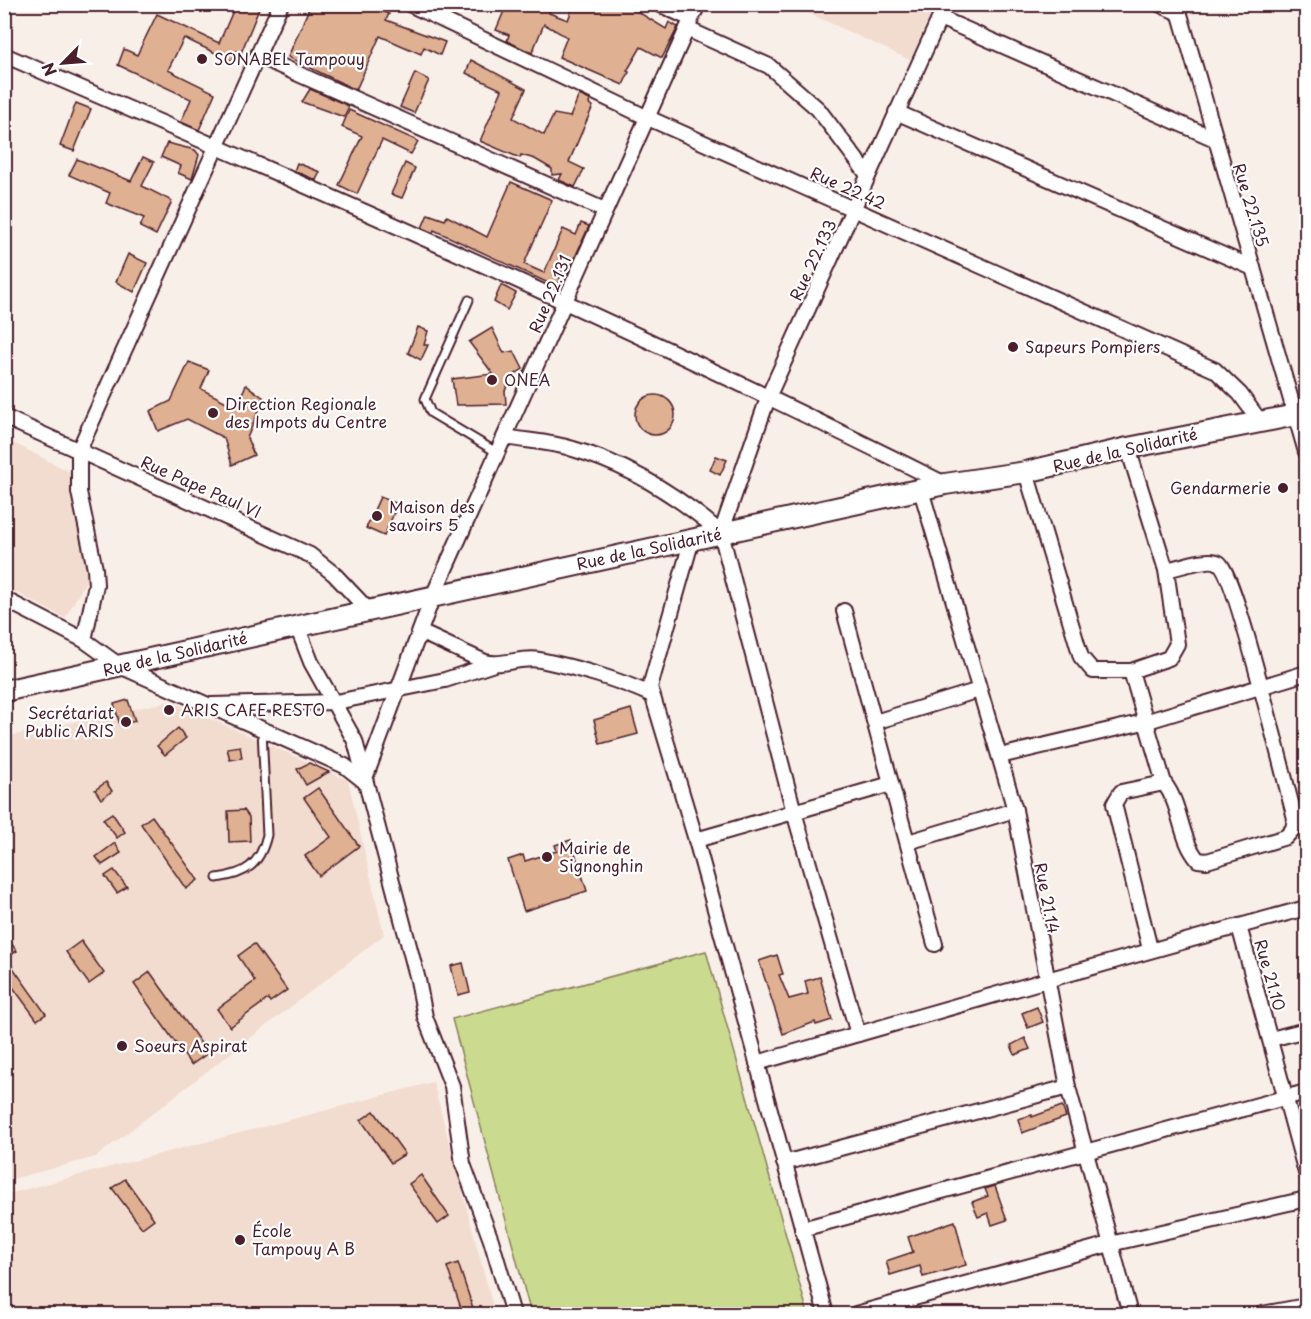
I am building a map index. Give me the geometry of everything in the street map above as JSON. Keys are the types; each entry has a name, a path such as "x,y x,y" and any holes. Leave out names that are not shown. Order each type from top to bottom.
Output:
{"street":[{"path":"84,640 96,585 95,569 79,492 79,450 281,4"},
{"name":"Rue 22.42","path":"409,4 646,117 1215,370 1240,394 1259,420"},
{"path":"659,4 689,24 770,66 818,109 868,175"},
{"name":"Rue 22.131","path":"364,782 433,596 698,4"},
{"name":"Rue 22.133","path":"721,533 769,396 946,4"},
{"path":"1159,4 1178,9"},
{"name":"Rue 22.135","path":"1178,9 1253,268 1303,411 1306,452"},
{"path":"940,18 1215,139"},
{"path":"4,55 216,146 769,396 945,484"},
{"path":"258,56 604,210"},
{"path":"896,112 1253,268"},
{"name":"Rue de la Solidarité","path":"4,691 945,484 1026,472 1303,411"},
{"name":"Rue Pape Paul VI","path":"4,417 310,555 333,574 368,610"},
{"path":"505,437 573,448 658,484 691,507 721,533 794,812 858,1034"},
{"path":"1026,472 1081,657 1093,671 1131,671 1169,658 1177,644 1166,570 1128,448"},
{"name":"Rue 21.14","path":"921,490 1014,810 1068,1087 1130,1314"},
{"path":"692,539 651,676 652,695 696,840 826,1314"},
{"path":"1131,671 1148,721 1164,783 1174,796 1190,849 1198,860 1207,861 1286,837 1293,830 1295,818 1245,626 1227,572 1220,563 1212,560 1166,570"},
{"path":"4,599 84,640 120,666 345,766 364,782"},
{"path":"844,611 935,944"},
{"path":"297,626 311,662 336,702 355,741 418,980 424,1017 452,1086 463,1164 491,1240 513,1314"},
{"path":"420,632 465,655 494,664"},
{"path":"208,705 336,702 445,680 494,664 539,660 628,684 652,695"},
{"path":"1000,756 1148,721 1306,673"},
{"path":"875,723 979,690"},
{"path":"1150,949 1114,804 1121,792 1164,783"},
{"path":"696,840 891,784"},
{"path":"908,842 1014,810"},
{"path":"757,1063 1048,981 1150,949 1306,908"},
{"name":"Rue 21.10","path":"1239,926 1306,1173"},
{"path":"1271,1039 1306,1030"},
{"path":"784,1163 1068,1087"},
{"path":"802,1228 1306,1092"},
{"path":"856,1314 1110,1244 1306,1199"},
{"path":"1262,1314 1306,1306"}],"lane":[{"path":"469,300 425,399 431,412 498,453"},
{"path":"217,878 239,874 254,866 263,850 267,836 262,730"}],"shaded area":[{"path":"791,5 935,5 910,60"},
{"path":"4,438 76,475 97,562 65,618 5,587"},
{"name":"Soeurs Aspirat","path":"171,701 348,780 384,935 96,1157 5,1181 5,737"},
{"name":"École Tampouy A B","path":"433,1082 495,1314 12,1314 5,1284 4,1195"}],"green space":[{"path":"706,951 808,1314 531,1314 452,1019"}],"building":[{"path":"236,4 261,4 241,53 237,51 232,61 184,38 168,70 215,93 199,130 181,122 191,99 118,65 124,49 137,55 157,14 219,43"},
{"path":"311,4 327,9 329,4 368,4 389,14 386,20 445,42 440,55 424,47 421,54 380,36 356,90 288,57"},
{"path":"507,4 552,4 549,13 568,20 574,4 641,4 638,12 666,29 669,22 678,27 662,58 641,47 627,71 629,72 623,85 559,57 567,37 544,24 532,53 507,41 509,35 496,30"},
{"path":"471,60 526,89 513,118 544,135 554,114 570,117 579,95 590,100 589,104 593,106 569,162 584,169 575,187 559,180 562,174 552,175 552,169 535,159 521,155 520,158 480,141 502,90 466,73"},
{"path":"415,73 429,80 414,113 400,107"},
{"path":"310,89 349,106 344,117 302,102"},
{"path":"76,103 91,109 74,151 60,146"},
{"path":"349,110 418,141 411,154 382,140 357,194 339,185 362,136 342,127"},
{"path":"167,143 195,150 199,155 192,179 178,173 181,166 161,157"},
{"path":"143,157 154,162 142,186 172,201 156,235 140,227 144,218 106,203 110,193 69,175 77,159 131,181"},
{"path":"297,163 320,172 316,180 294,171"},
{"path":"405,163 415,168 402,198 391,194"},
{"path":"511,182 552,200 524,264 544,273 563,229 576,235 581,223 589,226 568,273 561,271 559,288 434,230 433,233 422,228 428,214 445,220 447,216 487,237"},
{"path":"128,254 147,263 134,292 116,282"},
{"path":"501,285 516,293 507,310 494,302"},
{"path":"418,327 428,331 424,345 428,345 421,360 408,353"},
{"path":"492,328 504,353 514,351 523,369 511,377 505,391 506,404 456,405 452,379 493,374 469,342"},
{"path":"189,362 209,370 201,389 236,407 246,385 264,398 247,438 254,455 232,465 224,438 187,419 158,431 150,411 171,401"},
{"path":"655,395 663,396 669,401 674,407 674,423 669,429 663,434 655,435 647,434 641,429 636,423 635,415 636,407 641,401 647,396"},
{"path":"716,456 727,460 720,475 710,470"},
{"path":"380,497 398,504 384,536 366,528"},
{"path":"128,700 135,721 120,725 114,704"},
{"path":"631,709 638,734 600,744 594,720"},
{"path":"178,728 186,738 165,755 157,746"},
{"path":"240,746 242,758 230,760 227,748"},
{"path":"309,763 329,772 306,785 297,769"},
{"path":"106,782 112,791 101,799 95,790"},
{"path":"318,788 359,846 319,876 305,856 331,837 304,798"},
{"path":"244,810 249,817 250,841 229,842 228,811"},
{"path":"112,813 125,832 117,838 103,819"},
{"path":"152,816 198,880 186,889 141,824"},
{"path":"571,840 587,891 524,911 508,860 523,855 525,861 557,851 555,845"},
{"path":"115,843 121,853 102,865 96,857"},
{"path":"114,870 127,887 117,893 105,876"},
{"path":"4,934 17,951 6,958 46,1014 37,1020 4,975"},
{"path":"81,941 104,973 89,984 66,952"},
{"path":"254,944 287,990 270,1002 268,999 230,1027 217,1009 255,981 238,956"},
{"path":"777,955 783,974 779,975 789,999 808,994 805,981 820,977 832,1020 816,1025 815,1022 783,1034 759,961"},
{"path":"463,963 470,992 458,995 451,966"},
{"path":"150,972 208,1053 191,1065 134,984"},
{"path":"1037,1007 1043,1022 1028,1028 1022,1013"},
{"path":"1025,1038 1030,1049 1015,1055 1011,1045"},
{"path":"1062,1106 1066,1117 1022,1133 1018,1119 1032,1115 1032,1117"},
{"path":"374,1111 405,1154 391,1163 361,1120"},
{"path":"421,1175 449,1216 438,1224 409,1184"},
{"path":"125,1179 154,1219 142,1228 112,1188"},
{"path":"995,1186 1007,1220 992,1225 988,1213 978,1217 972,1202 988,1196 985,1189"},
{"path":"955,1221 966,1265 923,1277 920,1266 890,1275 886,1261 913,1252 908,1237"},
{"path":"458,1263 475,1314 463,1314 447,1267"}],"place":[{"name":"SONABEL Tampouy","path":"202,59"},
{"name":"Sapeurs Pompiers","path":"1013,347"},
{"name":"ONEA","path":"492,380"},
{"name":"Direction Regionale des Impots du Centre","path":"213,413"},
{"name":"Gendarmerie","path":"1283,488"},
{"name":"Maison des savoirs 5","path":"377,516"},
{"name":"ARIS CAFE RESTO","path":"169,710"},
{"name":"Secrétariat Public ARIS","path":"126,722"},
{"name":"Mairie de Signonghin","path":"547,857"},
{"name":"Soeurs Aspirat","path":"122,1046"},
{"name":"École Tampouy A B","path":"240,1240"}]}
